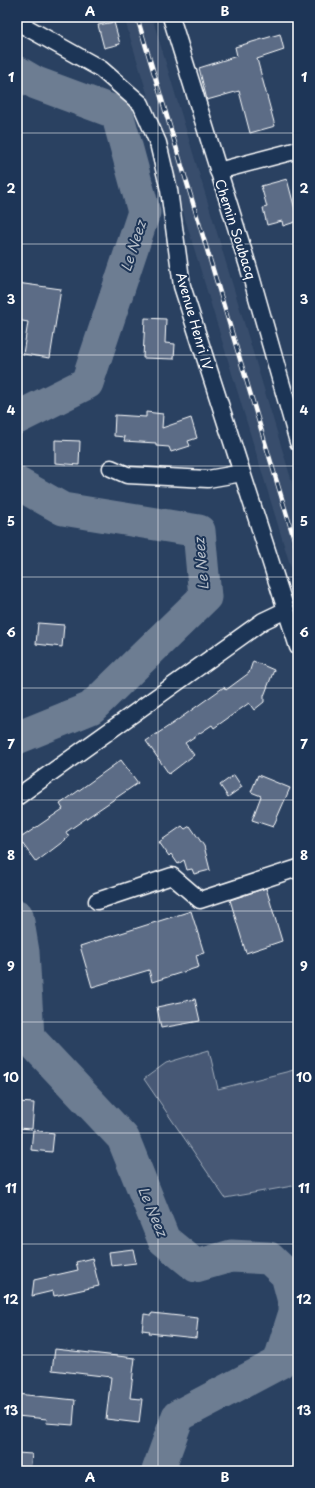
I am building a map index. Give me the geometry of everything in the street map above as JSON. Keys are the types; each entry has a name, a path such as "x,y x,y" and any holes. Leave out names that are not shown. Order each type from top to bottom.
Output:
{"street":[{"name":"Chemin Soubacq","path":"171,17 249,268 298,442"},
{"name":"Avenue Henri IV","path":"17,22 101,69 142,104 158,142 169,190 182,286 298,647"},
{"path":"218,171 298,150"},
{"path":"111,468 127,475 208,479 242,473"},
{"path":"17,797 263,621 286,610"},
{"path":"97,901 172,876 200,900 298,868"}],"shaded area":[{"path":"124,17 152,17 298,502 298,591"},
{"path":"209,1050 218,1089 298,1069 298,1185 225,1198 144,1079 166,1063"}],"building":[{"path":"114,22 120,44 104,48 98,25"},
{"path":"280,34 284,50 257,59 275,126 250,133 239,91 207,100 199,68 237,56 235,47"},
{"path":"287,179 298,221 283,226 282,221 267,225 263,208 267,207 261,186"},
{"path":"17,283 61,289 50,358 23,354 28,322 17,320"},
{"path":"145,318 166,319 165,343 175,344 174,359 143,358"},
{"path":"146,412 163,414 162,428 191,418 197,438 188,441 190,446 171,452 169,447 156,446 156,443 124,441 125,437 114,436 115,415 146,417"},
{"path":"55,440 80,441 79,465 55,463"},
{"path":"38,623 64,625 62,647 36,644"},
{"path":"253,661 274,670 264,696 264,702 254,710 249,703 214,728 212,725 185,743 194,755 169,774 146,741 224,687 226,690 249,673"},
{"path":"121,760 138,783 66,832 69,837 36,862 19,839 63,809 60,804"},
{"path":"234,775 242,787 228,797 220,785"},
{"path":"258,775 290,788 273,827 252,820 261,796 251,792"},
{"path":"182,826 185,829 190,826 204,846 210,870 194,874 192,869 187,870 184,860 178,864 171,854 169,856 159,842"},
{"path":"266,888 282,941 246,953 230,900"},
{"path":"191,911 204,953 196,955 199,967 152,982 149,970 92,987 80,946"},
{"path":"195,999 200,1021 161,1028 157,1007"},
{"path":"17,1102 34,1103 32,1129 17,1128"},
{"path":"33,1130 54,1133 52,1152 31,1150"},
{"path":"133,1249 136,1263 111,1266 109,1252"},
{"path":"92,1258 99,1286 54,1296 53,1291 32,1296 34,1280 78,1270 76,1262"},
{"path":"152,1313 198,1318 196,1338 149,1333 150,1331 142,1330 144,1314 151,1315"},
{"path":"55,1349 135,1358 130,1398 142,1399 139,1423 106,1419 111,1377 52,1370"},
{"path":"17,1394 75,1400 73,1425 46,1423 47,1419 17,1416"},
{"path":"17,1453 32,1454 30,1471 17,1471"}],"waterway":[{"name":"Le Neez","path":"17,72 36,83 117,113 144,212 87,383 17,418"},
{"name":"Le Neez","path":"17,483 63,509 199,531 205,597 91,708 17,738"},
{"name":"Le Neez","path":"17,916 23,952 28,1037 123,1138 164,1240 196,1266 231,1256 269,1258 287,1275 296,1309 279,1363 178,1416 158,1471"}],"railway":[{"path":"137,17 298,552"}]}
